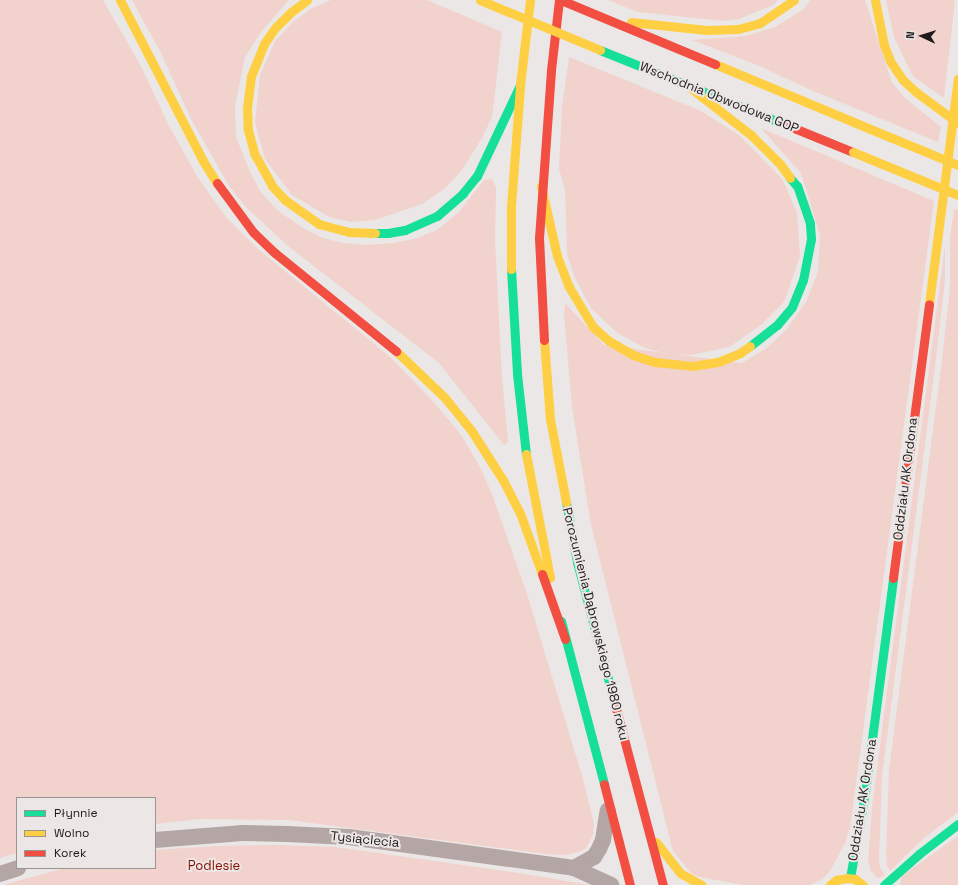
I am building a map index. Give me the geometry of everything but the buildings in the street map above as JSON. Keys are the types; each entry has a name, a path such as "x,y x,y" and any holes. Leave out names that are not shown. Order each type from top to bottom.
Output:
{"main road":[{"path":"120,0 203,161 224,194 253,232 291,266 387,342 420,372 445,398 471,430 503,480 520,513 565,639"},
{"path":"308,0 286,17 275,28 264,44 251,76 247,107 248,130 254,153 272,186 285,200 319,224 349,232 388,233 405,230 437,216 463,193 477,176 520,85"},
{"name":"Wschodnia Obwodowa GOP","path":"480,0 958,195"},
{"path":"530,0 520,85 511,206 511,288 517,374 530,477 550,574 565,639 630,885"},
{"path":"560,0 958,165"},
{"name":"Porozumienia Dąbrowskiego 1980 roku","path":"560,0 551,70 542,186 539,272 550,419 577,562 663,885"},
{"path":"605,18 707,30 738,29 760,23 783,9 794,0"},
{"path":"875,0 884,45 890,61 902,80 958,123"},
{"name":"Oddziału AK Ordona","path":"850,878 865,792 958,79"},
{"path":"542,186 557,256 569,287 593,327 609,341 633,355 655,362 692,366 718,362 740,353 760,339 777,325 792,307 803,280 811,239 810,223 805,205 797,186 780,164 751,134 684,83"},
{"path":"884,885 958,824"},
{"path":"649,833 680,873 702,885"},
{"path":"830,885 840,878 850,878 863,885"}],"street":[{"path":"574,868 594,857 599,849 603,840 609,805"},
{"name":"Tysiąclecia","path":"156,840 243,833 307,834 403,844 574,868 612,885"},
{"path":"0,874 16,869"}],"green space":[{"path":"0,0 103,0 142,68 168,124 198,178 226,217 258,249 389,356 431,399 462,436 482,471 493,497 527,594 583,779 594,824 593,835 586,848 579,852 566,855 545,854 289,820 200,819 156,824 156,797 16,797 16,853 0,858"},
{"path":"132,0 289,0 261,32 245,57 235,106 236,137 250,172 260,191 278,211 303,228 323,238 343,243 366,245 393,243 417,238 437,230 458,213 484,180 492,179 496,187 495,239 502,378 508,442 504,445 439,363 288,246 246,207 229,186 191,119 161,53"},
{"path":"331,0 427,0 502,32 492,117 483,136 462,170 444,189 422,204 375,220 351,222 329,217 292,195 265,159 255,122 260,75 275,41 293,22 312,8"},
{"path":"608,0 778,0 773,5 739,19 723,21 638,12"},
{"path":"810,0 865,0 892,83 906,99 941,127 938,142 813,91 757,65 692,40 745,36 775,27 804,9"},
{"path":"886,0 955,0 944,98 914,77 909,69 894,37"},
{"path":"569,57 701,111 739,135 782,179 797,212 800,256 784,302 761,325 729,347 691,355 668,354 645,348 616,332 591,308 576,280 567,255 565,190 559,169 562,107"},
{"path":"761,128 934,201 850,828 845,843 830,871 823,879 809,885 743,885 700,877 692,874 673,851 591,525 572,407 564,314 565,303 604,345 742,363 768,347 787,329 806,302 818,272 820,235 801,173"},
{"path":"954,209 958,210 958,812 924,838 890,871 887,866 886,855 889,770 942,360 950,288 950,238"},
{"path":"945,246 945,280 936,359 882,776 879,860 880,867 885,876 877,878 871,871 868,861 872,807"},
{"path":"958,836 958,885 900,885 902,876"},
{"name":"Podlesie","path":"274,845 336,847 519,873 590,885 3,885 61,869 156,869 156,850 214,846"}],"traffic: fast":[{"path":"600,50 784,124"},
{"path":"375,233 388,233 405,230 437,216 463,193 477,176 520,85"},
{"path":"750,346 777,325 792,307 803,280 811,239 810,223 797,186 790,178"},
{"path":"511,269 517,374 526,454"},
{"path":"566,502 577,562 611,690"},
{"path":"850,878 865,792 893,578"},
{"path":"561,621 604,784"},
{"path":"884,885 919,854 958,824"}],"traffic: slow":[{"path":"120,0 203,161 217,183"},
{"path":"307,0 291,12 275,28 264,44 251,76 247,107 248,130 254,153 272,186 285,200 319,224 349,232 375,233"},
{"path":"480,0 600,50"},
{"path":"511,269 511,206 520,85 530,0"},
{"path":"631,22 707,30 738,29 760,23 794,0"},
{"path":"875,0 884,45 890,61 903,80 916,92"},
{"path":"715,64 863,126"},
{"path":"929,304 958,79"},
{"path":"684,83 751,135 780,164 790,178"},
{"path":"916,92 958,123"},
{"path":"863,126 958,165"},
{"path":"853,152 958,195"},
{"path":"541,186 557,256 569,287 593,327 609,341 633,355 655,362 692,366 718,362 740,353 750,346"},
{"path":"544,340 550,419 566,502"},
{"path":"396,351 445,398 471,430 503,480 520,513 542,574"},
{"path":"526,454 550,578"},
{"path":"656,842 680,873 702,885"},
{"path":"830,885 836,880 847,878 855,879 863,885"}],"traffic: jam":[{"path":"544,340 539,238 551,70 559,0"},
{"path":"561,0 715,64"},
{"path":"784,124 853,152"},
{"path":"217,183 253,232 275,253 396,351"},
{"path":"893,578 929,304"},
{"path":"542,574 565,639"},
{"path":"611,690 663,885"},
{"path":"604,784 630,885"}]}
